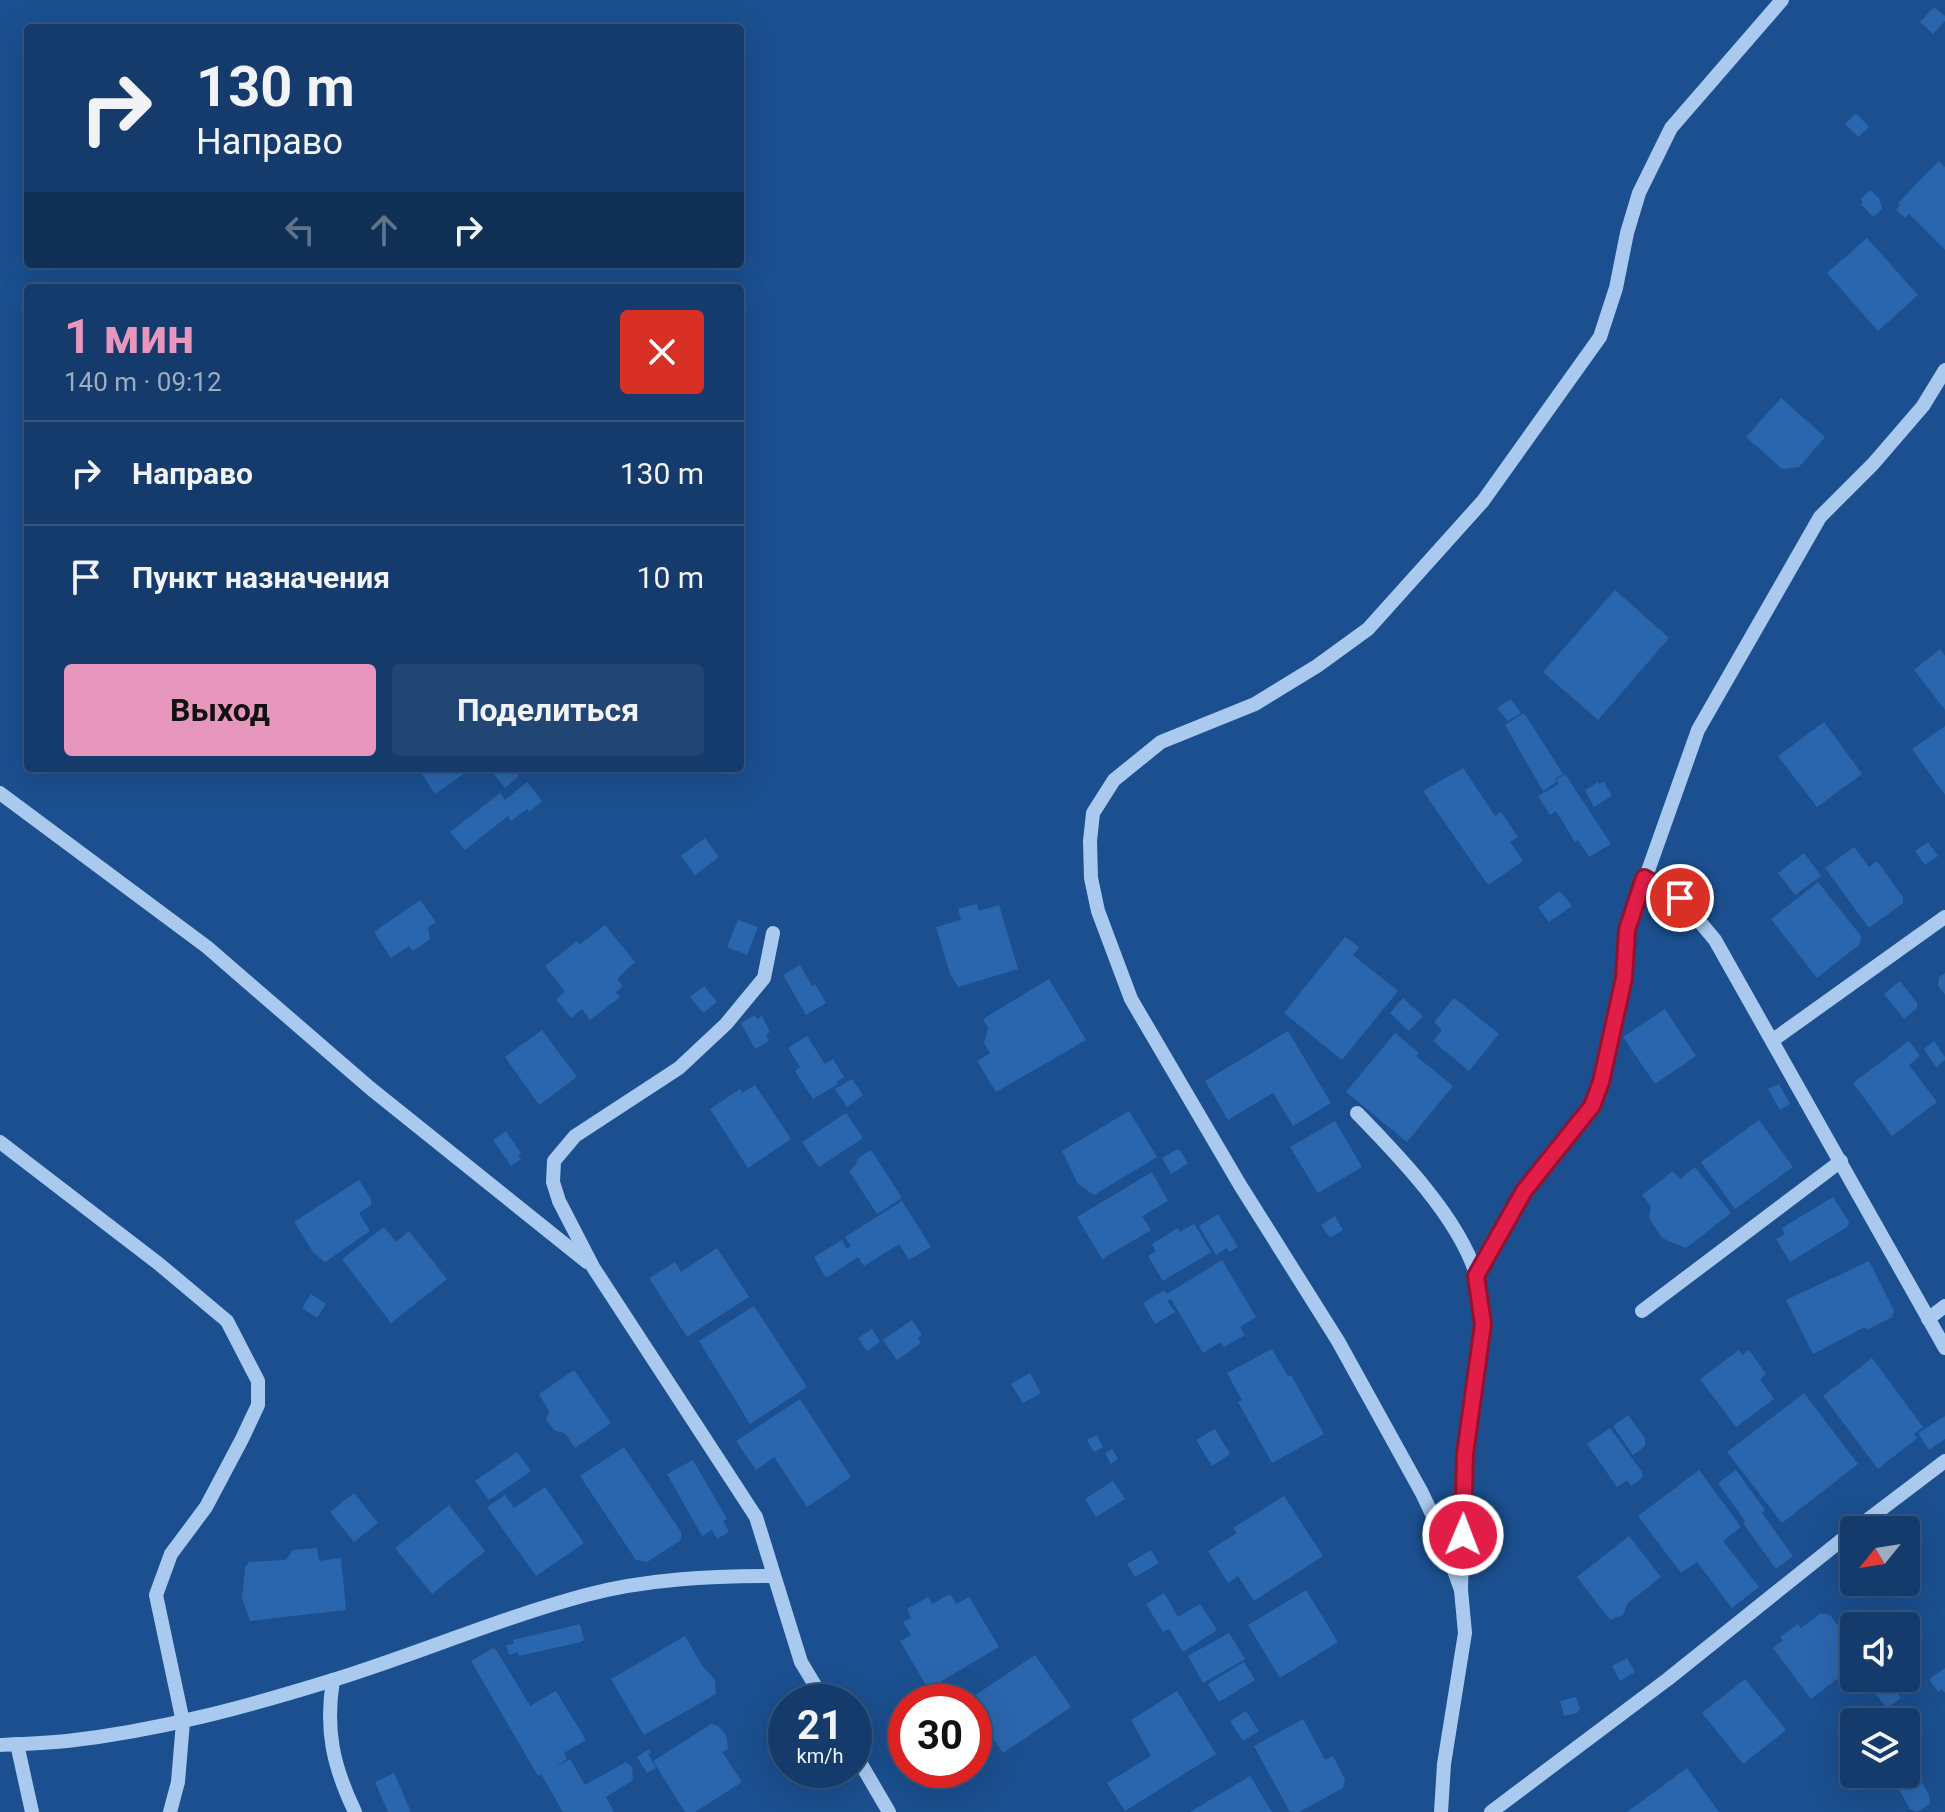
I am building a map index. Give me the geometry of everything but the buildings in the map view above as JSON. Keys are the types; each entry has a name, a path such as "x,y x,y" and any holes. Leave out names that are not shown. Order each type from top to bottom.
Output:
{"street":[{"path":"1461,1590 1422,1493 1338,1341 1240,1185 1131,999 1098,911 1090,841 1093,813 1114,780 1161,742 1255,704 1317,666 1368,629 1483,501 1600,337 1616,288 1639,193 1671,128 1782,0"},
{"path":"1476,1276 1524,1191 1592,1106 1601,1082 1624,978 1627,930 1698,730 1820,517 1873,464 1923,406 1945,370"},
{"path":"0,793 207,947 370,1088 593,1267"},
{"path":"1644,878 1680,898 1715,940 1945,1348"},
{"path":"1773,1040 1945,917"},
{"path":"773,933 764,978 726,1024 679,1068 575,1136 554,1161 553,1182 559,1201 593,1267 756,1517 801,1662 814,1684"},
{"path":"1357,1113 1400,1157 1465,1247 1476,1276 1483,1324 1465,1454 1461,1590 1465,1633 1444,1764 1441,1812"},
{"path":"0,1142 159,1264 227,1321 258,1381 258,1405 242,1439 206,1507 171,1554 156,1595 183,1722 178,1782 170,1812"},
{"path":"1642,1311 1841,1161"},
{"path":"1928,1319 1945,1306"},
{"path":"1872,1516 1945,1461"},
{"path":"1491,1812 1668,1679 1840,1541"},
{"path":"0,1745 67,1741 183,1722 333,1680 426,1646 587,1595 665,1581 773,1576"},
{"path":"333,1680 328,1728 339,1779 355,1812"},
{"path":"17,1744 32,1812"},
{"path":"872,1783 889,1812"}],"route":[{"path":"1463,1535 1465,1454 1483,1324 1476,1276 1524,1191 1592,1106 1601,1082 1624,978 1627,930 1644,878 1680,898"}]}
